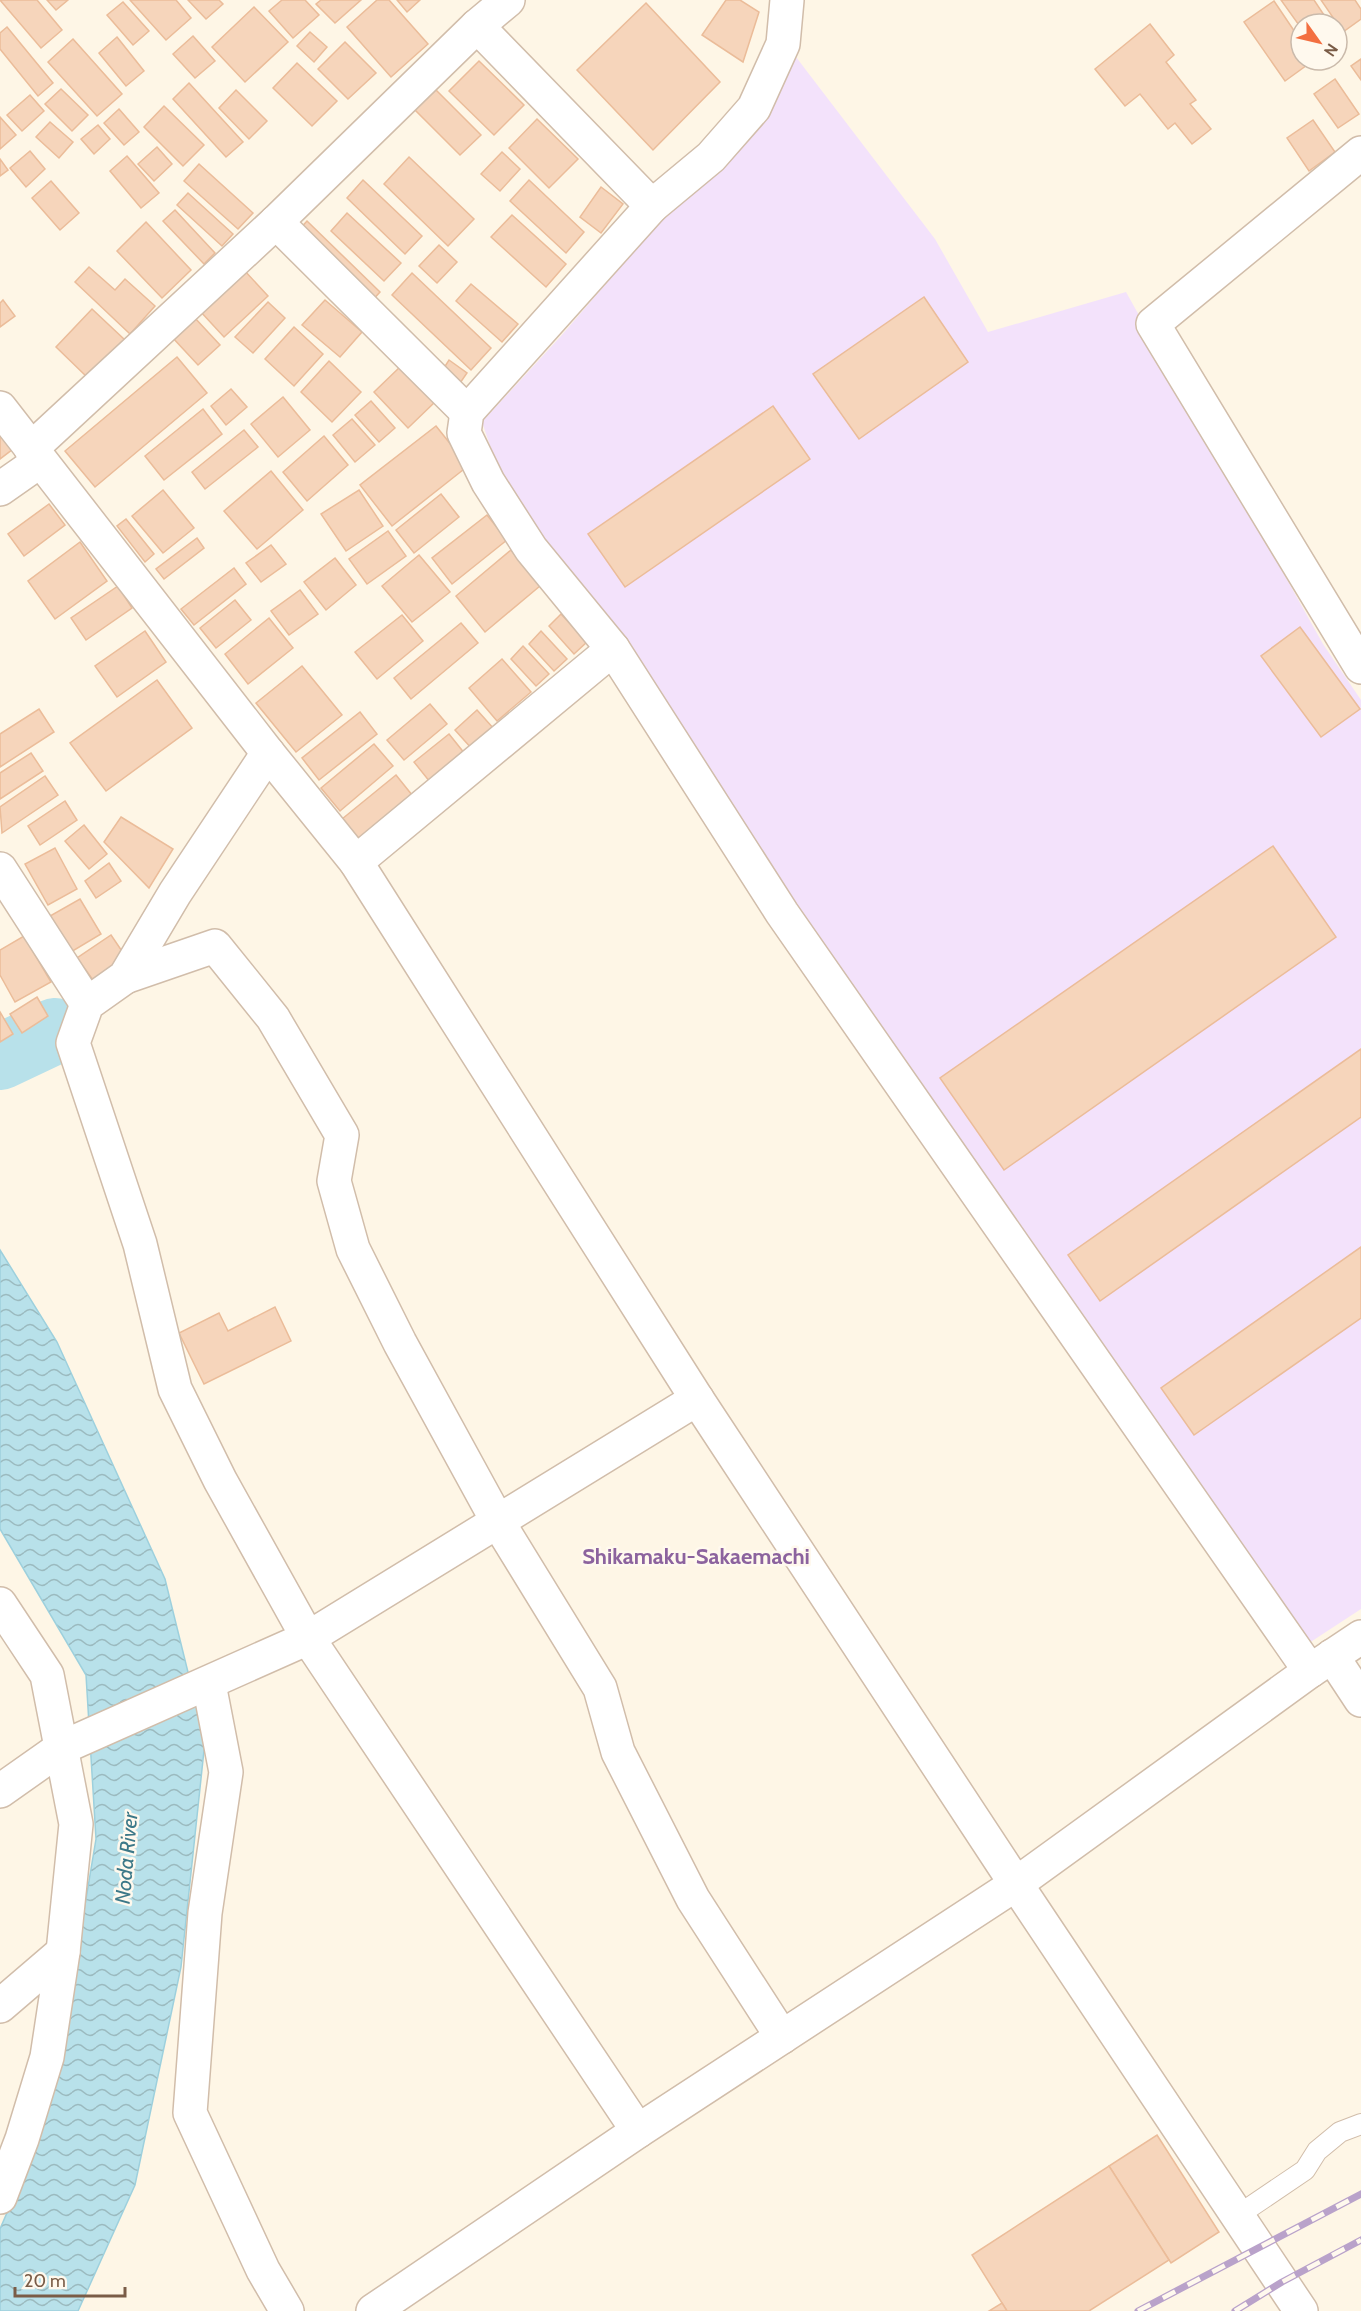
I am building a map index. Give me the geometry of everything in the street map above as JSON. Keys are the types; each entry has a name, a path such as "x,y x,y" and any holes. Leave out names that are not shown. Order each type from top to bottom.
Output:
{"street":[{"path":"0,489 477,26 508,0"},
{"path":"787,0 783,44 754,108 711,156 652,206 467,412 464,433 488,482 531,549 613,650 782,913 1321,1664 1361,1700"},
{"path":"477,26 652,206"},
{"path":"1356,648 1153,324 1361,153"},
{"path":"276,222 467,412"},
{"path":"0,408 268,753 356,862 697,1399 1016,1884 1301,2311"},
{"path":"356,862 613,650"},
{"path":"125,977 175,892 268,753"},
{"path":"0,869 87,1004"},
{"path":"638,2131 308,1638 220,1480 175,1389 140,1244 73,1043 87,1004 125,977 215,946 273,1018 342,1135 334,1181 353,1249 400,1342 498,1522 600,1688 618,1752 693,1899 782,2037"},
{"path":"0,1791 61,1748 308,1638 697,1399"},
{"path":"0,1604 47,1675 76,1824 63,1952 47,2057 22,2139 0,2197"},
{"path":"373,2311 638,2131 1016,1884 1361,1637"},
{"path":"209,1684 226,1772 205,1913 190,2113 263,2270 287,2311"},
{"path":"0,2006 63,1952"}],"lane":[{"path":"1237,2216 1305,2170 1317,2151 1340,2132 1361,2124"}],"shaded area":[{"path":"796,57 935,239 988,332 1126,292 1323,644 1361,700 1361,1609 1306,1645 626,659 624,640 612,620 537,531 499,472 482,422 561,336 654,228 764,123"}],"water":[{"name":"Noda River","path":"0,1250 57,1342 165,1579 205,1741 181,1967 135,2185 78,2311 0,2311 0,2229 22,2178 62,2043 96,1839 86,1675 0,1529"}],"building":[{"path":"0,0 37,0 62,30 41,48"},
{"path":"47,0 68,0 56,10"},
{"path":"130,0 176,0 191,18 166,40"},
{"path":"188,0 219,0 223,4 206,19"},
{"path":"282,0 305,0 319,15 293,38 269,11"},
{"path":"321,0 361,0 335,23 316,4"},
{"path":"377,0 389,0 428,44 391,77 347,27"},
{"path":"397,0 420,0 407,12"},
{"path":"726,0 740,0 759,12 743,62 702,35"},
{"path":"1281,0 1314,0 1322,12 1290,12"},
{"path":"1321,0 1355,0 1361,9 1361,19 1349,28 1349,12 1329,12"},
{"path":"1274,1 1289,23 1289,72 1297,72 1285,81 1244,22"},
{"path":"123,2 149,31 133,45 107,15"},
{"path":"646,3 720,82 653,150 577,70"},
{"path":"254,7 288,42 245,82 212,47"},
{"path":"1150,24 1174,55 1166,62 1196,100 1190,104 1211,129 1192,144 1175,123 1168,129 1140,94 1125,106 1095,69"},
{"path":"7,27 53,83 38,96 0,49 0,33"},
{"path":"310,32 327,47 314,62 297,46"},
{"path":"193,36 215,61 195,78 173,54"},
{"path":"117,37 144,71 126,86 99,53"},
{"path":"73,39 122,94 97,116 48,62"},
{"path":"345,42 376,73 348,99 318,69"},
{"path":"1361,59 1361,80 1351,66"},
{"path":"479,61 524,105 494,135 449,91"},
{"path":"297,63 337,101 312,126 273,88"},
{"path":"1335,79 1359,114 1338,128 1314,94"},
{"path":"189,83 243,142 226,157 173,99"},
{"path":"433,87 481,135 460,155 412,107"},
{"path":"61,89 88,115 72,131 45,104"},
{"path":"236,90 267,121 249,139 219,108"},
{"path":"30,95 44,111 22,131 7,115"},
{"path":"164,106 204,145 183,166 144,127"},
{"path":"119,109 139,132 124,145 104,123"},
{"path":"0,117 16,135 0,149"},
{"path":"537,119 578,159 549,188 509,148"},
{"path":"1313,120 1335,152 1309,171 1287,138"},
{"path":"50,122 73,142 59,158 36,137"},
{"path":"98,125 110,139 94,154 81,139"},
{"path":"157,147 172,164 154,181 138,164"},
{"path":"30,151 45,169 26,187 10,168"},
{"path":"502,152 520,169 500,191 481,174"},
{"path":"127,156 159,193 141,208 110,171"},
{"path":"409,157 474,219 448,246 384,184"},
{"path":"0,159 8,170 0,176"},
{"path":"199,164 253,213 238,229 184,181"},
{"path":"363,180 422,236 405,254 347,198"},
{"path":"529,180 584,232 566,253 510,201"},
{"path":"51,181 79,213 60,230 32,198"},
{"path":"601,187 623,204 601,233 580,217"},
{"path":"188,193 233,234 222,246 177,205"},
{"path":"175,210 215,253 204,264 163,221"},
{"path":"347,213 401,263 384,281 331,231"},
{"path":"512,215 566,264 546,287 491,237"},
{"path":"307,221 380,292 370,303 296,233"},
{"path":"146,222 191,270 162,298 117,251"},
{"path":"439,245 457,262 437,283 419,266"},
{"path":"89,267 115,290 125,279 155,306 130,334 75,282"},
{"path":"244,270 268,296 224,337 200,311"},
{"path":"412,273 491,348 471,370 392,295"},
{"path":"471,284 518,324 502,342 456,301"},
{"path":"924,297 968,362 859,439 813,374"},
{"path":"3,300 15,316 0,327 0,303"},
{"path":"325,300 362,332 340,357 302,325"},
{"path":"268,302 285,318 253,353 235,337"},
{"path":"92,309 125,340 88,378 56,347"},
{"path":"194,317 220,345 198,365 172,337"},
{"path":"294,327 323,354 294,386 265,359"},
{"path":"177,357 207,393 95,487 65,451"},
{"path":"449,360 467,373 458,386 440,374"},
{"path":"329,361 361,392 332,422 301,392"},
{"path":"402,365 436,401 408,428 374,392"},
{"path":"231,389 247,407 226,425 211,406"},
{"path":"283,397 310,430 278,457 251,424"},
{"path":"371,401 395,428 379,442 355,415"},
{"path":"773,406 810,459 625,587 588,534"},
{"path":"203,409 222,434 164,480 145,456"},
{"path":"352,419 375,445 355,462 333,435"},
{"path":"436,426 468,466 392,526 360,485"},
{"path":"244,430 258,447 205,489 192,472"},
{"path":"0,431 13,449 0,459"},
{"path":"324,436 348,465 307,501 283,472"},
{"path":"271,471 303,510 257,549 224,511"},
{"path":"163,490 194,528 163,553 132,516"},
{"path":"359,490 383,526 346,551 321,514"},
{"path":"441,494 459,517 414,553 396,530"},
{"path":"49,504 65,525 24,556 8,534"},
{"path":"487,515 507,540 452,584 432,558"},
{"path":"126,519 154,554 145,562 117,526"},
{"path":"388,531 406,556 367,584 349,559"},
{"path":"197,538 204,548 164,579 156,569"},
{"path":"80,542 107,581 55,619 28,581"},
{"path":"271,545 286,564 261,582 246,563"},
{"path":"511,550 540,586 485,632 456,596"},
{"path":"419,555 450,592 412,622 382,586"},
{"path":"335,558 356,585 326,610 304,582"},
{"path":"234,568 246,584 194,625 181,609"},
{"path":"118,586 132,608 86,640 71,618"},
{"path":"300,590 318,614 289,635 271,611"},
{"path":"235,600 251,620 216,648 200,628"},
{"path":"561,614 587,642 574,654 549,626"},
{"path":"402,615 423,641 377,679 355,652"},
{"path":"269,618 293,648 248,684 225,654"},
{"path":"461,623 478,643 411,699 394,678"},
{"path":"1300,627 1360,709 1321,737 1261,656"},
{"path":"145,631 166,662 117,697 95,666"},
{"path":"541,631 567,659 554,671 529,644"},
{"path":"523,646 549,674 536,686 511,659"},
{"path":"502,659 531,692 497,721 469,688"},
{"path":"302,666 342,715 296,752 256,703"},
{"path":"157,680 192,728 106,791 70,743"},
{"path":"430,704 447,724 404,760 387,740"},
{"path":"39,709 54,732 0,767 0,734"},
{"path":"477,710 494,729 472,749 455,730"},
{"path":"360,712 377,734 319,780 302,758"},
{"path":"449,734 465,754 430,782 414,762"},
{"path":"374,744 393,766 340,811 321,788"},
{"path":"31,753 43,771 0,799 0,773"},
{"path":"396,775 412,795 358,839 342,819"},
{"path":"45,776 58,795 2,833 0,807"},
{"path":"65,801 77,820 40,845 28,826"},
{"path":"121,817 173,849 149,888 104,842"},
{"path":"84,825 107,854 89,869 65,841"},
{"path":"1273,846 1336,937 1004,1170 940,1078"},
{"path":"55,848 77,889 48,905 25,864"},
{"path":"109,863 121,881 96,898 85,881"},
{"path":"80,899 101,934 71,952 50,916"},
{"path":"111,935 126,957 93,980 77,958"},
{"path":"24,936 51,982 15,1002 0,975 0,950"},
{"path":"37,997 48,1016 22,1033 10,1014"},
{"path":"0,1012 13,1034 0,1042"},
{"path":"1361,1049 1361,1117 1100,1301 1068,1255"},
{"path":"1361,1247 1361,1318 1194,1435 1161,1388"},
{"path":"275,1307 291,1341 204,1384 179,1333 219,1313 228,1331"},
{"path":"1157,2135 1219,2232 1171,2263 1109,2166"},
{"path":"1109,2166 1169,2260 1089,2311 1007,2311 972,2255"},
{"path":"1002,2303 1007,2311 989,2311"}],"waterway":[{"path":"0,1057 55,1031"}],"railway":[{"path":"1138,2311 1361,2194"},
{"path":"1235,2311 1282,2282 1361,2240"}],"district":[{"name":"Shikamaku-Sakaemachi","path":"696,1556"}]}
